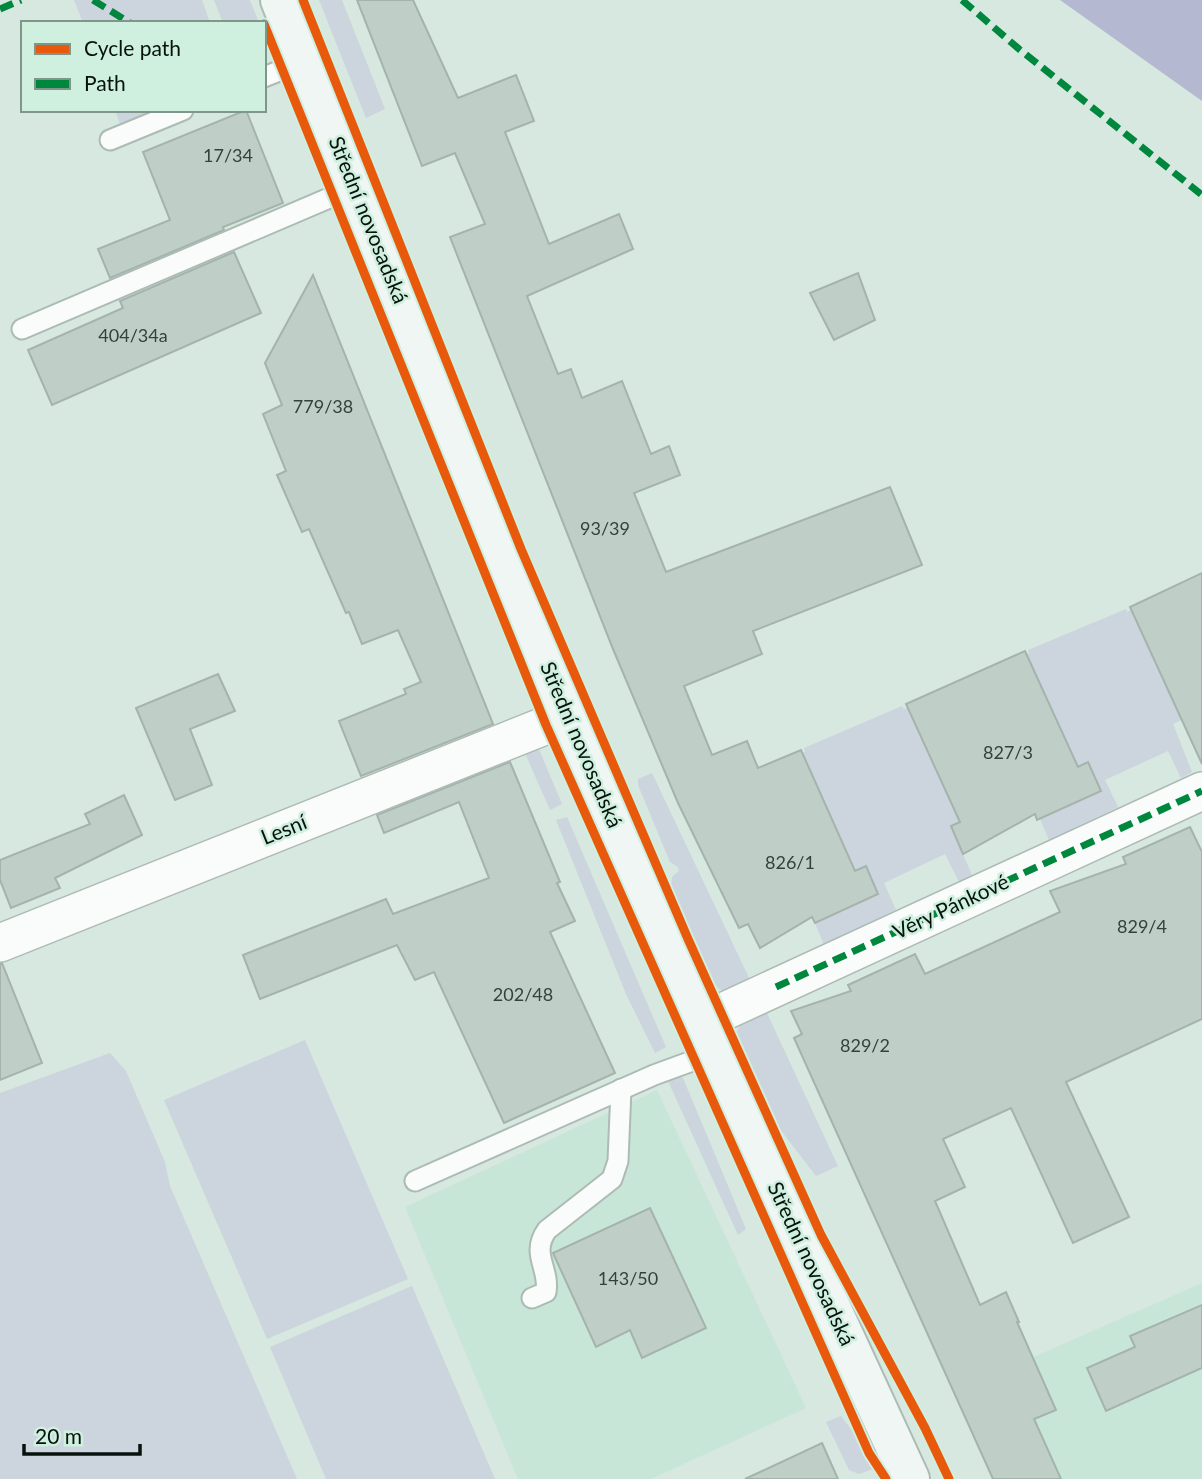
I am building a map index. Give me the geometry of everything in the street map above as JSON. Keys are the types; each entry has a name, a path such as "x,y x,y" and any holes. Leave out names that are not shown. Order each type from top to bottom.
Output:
{"main road":[{"name":"Střední novosadská","path":"280,0 567,717 707,1038 910,1479"}],"street":[{"name":"Lesní","path":"0,943 567,717"},
{"name":"Věry Pánkové","path":"707,1038 1202,792"}],"lane":[{"path":"266,76 304,61"},
{"path":"110,140 178,112"},
{"path":"22,329 355,187"},
{"path":"415,1181 654,1074 707,1038"},
{"path":"532,1298 546,1292 548,1282 540,1255 540,1240 547,1230 612,1179 618,1161 621,1089"}],"shaded area":[{"path":"74,0 202,0 209,21 82,21"},
{"path":"214,0 250,0 258,21 222,21"},
{"path":"319,0 342,0 385,109 366,118"},
{"path":"116,112 149,112 120,124"},
{"path":"1126,609 1127,612 1131,610 1191,715 1173,724 1192,772 1181,778 1168,751 1105,780 1118,807 1049,840 1040,819 1068,771 1026,655 1028,650"},
{"path":"902,706 904,709 908,708 919,733 970,817 951,827 972,875 959,882 945,854 884,883 896,910 824,945 815,923 878,894 866,867 846,875 849,857 801,753 805,752 804,748"},
{"path":"538,747 562,804 550,810 525,753"},
{"path":"652,773 750,980 727,990 721,990 712,983 671,889 672,877 679,871 678,867 670,862 638,785 638,779"},
{"path":"567,817 666,1047 655,1053 626,994 556,820"},
{"path":"766,1011 838,1166 816,1176 776,1124 736,1036 743,1023"},
{"path":"305,1040 408,1279 267,1339 164,1100"},
{"path":"110,1053 126,1071 165,1162 170,1186 297,1479 0,1479 0,1093"},
{"path":"678,1075 683,1078 746,1229 738,1235 668,1081"},
{"path":"657,1090 806,1408 651,1479 518,1479 405,1207"},
{"path":"1202,1283 1202,1479 993,1479 954,1392"},
{"path":"412,1286 495,1479 326,1479 270,1347"},
{"path":"841,1416 873,1469 859,1474 849,1470 826,1422"}],"water":[{"path":"1060,0 1202,0 1202,101"}],"building":[{"path":"357,0 413,0 458,98 516,75 534,121 505,132 549,244 619,214 633,249 527,296 558,374 571,369 582,398 622,381 651,454 669,446 680,475 634,493 666,572 890,487 922,565 753,631 762,654 684,686 712,755 747,741 758,768 801,750 855,871 866,866 878,894 815,923 812,917 760,948 748,924 739,928 678,803 613,649 450,237 485,224 455,153 422,166"},
{"path":"247,112 283,203 110,278 98,249 170,220 143,152"},
{"path":"234,252 261,313 52,405 28,350 123,308 120,301"},
{"path":"858,273 875,320 834,340 810,293"},
{"path":"313,275 493,724 361,776 339,721 406,694 404,689 421,682 398,630 362,644 309,529 302,532 277,475 286,471 263,414 282,405 265,363"},
{"path":"1202,573 1202,764 1130,607"},
{"path":"1025,651 1078,767 1088,762 1101,791 1037,820 1035,814 963,854 951,826 960,822 906,704"},
{"path":"218,674 235,711 190,729 212,785 175,800 136,708"},
{"path":"510,762 560,882 557,883 575,921 550,932 615,1073 504,1123 434,972 415,980 397,945 260,999 243,955 386,899 393,914 489,878 459,802 384,833 377,815"},
{"path":"124,795 142,835 55,878 60,888 11,908 0,880 0,860 90,824 85,814"},
{"path":"1190,827 1202,852 1202,1019 1066,1082 1129,1217 1073,1243 1011,1108 943,1139 965,1187 935,1201 980,1305 1006,1292 1056,1410 1034,1419 1061,1479 993,1479 794,1038 802,1034 791,1011 851,991 848,985 915,954 925,974 1060,912 1050,891 1126,864 1123,857"},
{"path":"2,963 42,1063 0,1080 0,964"},
{"path":"650,1208 706,1328 642,1358 630,1330 596,1347 553,1253"},
{"path":"1202,1305 1202,1368 1106,1411 1087,1368 1135,1347 1130,1336"},
{"path":"822,1443 838,1479 745,1479"}],"marked path":[{"path":"0,9 21,0"},
{"path":"93,0 127,21"},
{"path":"962,0 1202,195"},
{"path":"776,987 1202,791"}],"cycle path":[{"path":"303,0 521,549 688,939 821,1235 925,1428 949,1479"},
{"path":"266,29 546,725 869,1453 886,1479"}]}
